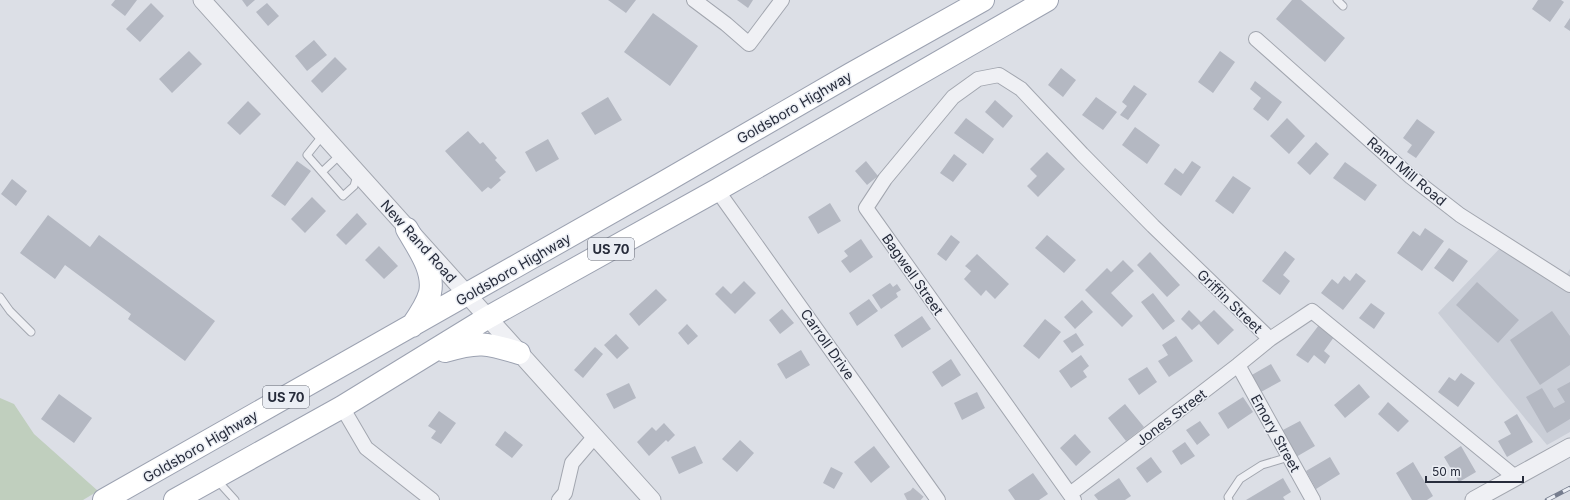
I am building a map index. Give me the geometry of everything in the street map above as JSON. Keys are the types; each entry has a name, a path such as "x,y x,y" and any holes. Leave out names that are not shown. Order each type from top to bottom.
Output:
{"main road":[{"name":"Goldsboro Highway","path":"104,500 467,295 851,74 983,0"},
{"name":"US 70","path":"175,500 342,407 487,318 717,190 1047,0"},
{"path":"407,229 425,262 431,284 430,293 412,326"},
{"path":"419,360 469,344 490,344 519,353"}],"street":[{"name":"New Rand Road","path":"202,0 652,500"},
{"path":"694,0 726,24 749,44 782,0"},
{"name":"Rand Mill Road","path":"1256,40 1417,182 1460,215 1570,286"},
{"name":"Bagwell Street","path":"1002,77 999,75 978,79 953,97 886,179 866,208 1072,497"},
{"name":"Griffin Street","path":"1002,77 1021,89 1153,226 1270,339 1312,311 1515,477"},
{"name":"Carroll Drive","path":"717,190 938,500"},
{"name":"Jones Street","path":"1072,497 1270,339"},
{"name":"Emory Street","path":"1238,365 1313,500"},
{"path":"342,407 366,448 432,500"},
{"path":"560,500 565,493 572,463 595,436"},
{"path":"1474,500 1570,447"}],"lane":[{"path":"1337,0 1343,6"},
{"path":"323,135 307,155 343,196 354,186 356,179 360,175"},
{"path":"322,172 341,154"},
{"path":"0,297 31,332"},
{"path":"1229,500 1228,497 1240,478 1262,465 1289,457"},
{"path":"215,478 235,500"}],"shaded area":[{"path":"1504,244 1566,275 1570,269 1570,432 1547,445 1438,313"}],"green space":[{"path":"0,398 14,404 34,434 98,491 83,500 0,500"}],"building":[{"path":"115,0 137,0 125,16 111,5"},
{"path":"242,0 255,0 247,7"},
{"path":"608,0 636,0 626,13"},
{"path":"737,0 753,0 748,8"},
{"path":"1292,0 1301,0 1345,38 1325,62 1276,19"},
{"path":"1538,0 1561,0 1564,2 1550,22 1532,9"},
{"path":"151,3 164,16 140,42 126,29"},
{"path":"267,3 279,16 268,26 256,12"},
{"path":"653,13 698,46 670,86 624,52"},
{"path":"1570,18 1570,31 1564,27"},
{"path":"314,40 327,55 307,71 295,56"},
{"path":"189,51 202,64 172,93 159,79"},
{"path":"1220,51 1235,62 1213,93 1198,82"},
{"path":"335,57 347,69 322,93 311,81"},
{"path":"1061,68 1076,80 1063,97 1048,85"},
{"path":"1255,81 1282,102 1268,121 1253,109 1261,98 1250,89"},
{"path":"1134,85 1147,94 1128,120 1120,115 1127,106 1122,102"},
{"path":"608,97 622,120 595,135 581,113"},
{"path":"1096,97 1117,112 1103,130 1082,115"},
{"path":"995,100 1013,116 1003,128 985,112"},
{"path":"248,101 261,114 240,135 227,123"},
{"path":"966,118 994,139 983,154 954,133"},
{"path":"1287,118 1305,136 1289,154 1270,136"},
{"path":"1417,119 1435,132 1416,158 1407,152 1412,145 1403,138"},
{"path":"1135,127 1160,145 1147,164 1122,145"},
{"path":"468,131 480,144 483,142 497,158 495,160 506,172 499,178 501,180 491,189 488,187 482,192 445,151"},
{"path":"548,139 559,159 536,172 525,152"},
{"path":"1316,142 1329,154 1310,175 1297,163"},
{"path":"1047,152 1065,169 1038,197 1027,186 1037,176 1030,169"},
{"path":"954,154 967,164 953,182 940,173"},
{"path":"297,161 311,171 285,206 271,196"},
{"path":"866,161 878,176 867,185 855,171"},
{"path":"1192,161 1201,167 1181,196 1164,184 1175,168 1183,174"},
{"path":"1345,162 1377,185 1365,201 1333,178"},
{"path":"1233,176 1251,188 1233,214 1215,201"},
{"path":"12,179 27,191 16,206 1,194"},
{"path":"312,197 326,211 305,233 291,219"},
{"path":"830,203 841,221 818,234 808,217"},
{"path":"357,213 367,224 346,245 336,235"},
{"path":"48,215 90,247 99,235 215,321 185,361 128,319 131,314 65,265 55,279 20,253"},
{"path":"1425,228 1444,241 1422,271 1397,253 1413,231 1420,236"},
{"path":"951,235 960,242 946,261 937,254"},
{"path":"1047,235 1076,260 1064,273 1035,248"},
{"path":"861,239 873,257 850,273 841,261 848,256 844,251"},
{"path":"379,246 398,266 384,279 365,260"},
{"path":"1449,248 1468,261 1453,282 1434,268"},
{"path":"1285,251 1295,259 1283,275 1290,281 1280,295 1262,281"},
{"path":"1150,252 1180,285 1167,297 1137,265"},
{"path":"977,254 1009,284 995,299 986,290 981,296 964,279 971,271 965,266"},
{"path":"1123,260 1134,271 1111,293 1133,316 1122,327 1085,290 1107,268 1111,272"},
{"path":"1356,273 1366,281 1343,310 1321,293 1332,279 1338,284 1344,276 1350,281"},
{"path":"744,281 756,293 735,314 715,294 723,286 731,294"},
{"path":"1477,282 1519,320 1498,343 1456,305"},
{"path":"890,283 893,287 897,284 901,290 896,293 898,297 881,309 872,295"},
{"path":"656,289 667,300 639,326 629,314"},
{"path":"1153,293 1175,321 1163,330 1141,302"},
{"path":"869,299 878,311 857,326 849,313"},
{"path":"1082,300 1093,312 1075,329 1064,317"},
{"path":"1371,303 1385,313 1374,329 1359,318"},
{"path":"782,309 794,323 780,334 769,320"},
{"path":"1189,310 1201,322 1214,310 1234,330 1218,345 1199,324 1192,330 1181,319"},
{"path":"1552,311 1570,336 1570,365 1540,385 1510,340"},
{"path":"922,316 931,329 902,348 894,335"},
{"path":"1045,319 1061,332 1039,359 1023,346"},
{"path":"687,324 698,336 688,345 678,333"},
{"path":"1319,325 1334,337 1324,351 1330,356 1325,364 1314,355 1308,363 1296,355"},
{"path":"1076,333 1084,345 1072,353 1063,341"},
{"path":"616,334 629,348 617,359 604,345"},
{"path":"1176,336 1193,361 1169,377 1158,361 1168,355 1162,345"},
{"path":"595,347 603,354 583,378 574,370"},
{"path":"801,350 810,365 786,379 777,364"},
{"path":"1081,355 1089,366 1083,371 1087,377 1071,388 1059,371"},
{"path":"951,359 961,375 942,387 932,372"},
{"path":"1271,364 1281,381 1259,393 1250,376"},
{"path":"1147,367 1157,382 1139,395 1128,379"},
{"path":"1461,373 1475,383 1458,407 1438,392 1449,377 1455,381"},
{"path":"1570,382 1570,419 1547,433 1526,397 1542,388 1554,408 1565,402 1557,389"},
{"path":"629,383 636,398 614,409 606,394"},
{"path":"1359,384 1370,397 1345,418 1334,405"},
{"path":"977,392 985,408 962,420 954,403"},
{"path":"59,394 92,418 74,443 41,419"},
{"path":"1243,397 1253,412 1228,429 1218,413"},
{"path":"1388,402 1409,421 1398,432 1378,414"},
{"path":"1125,404 1144,427 1126,441 1108,418"},
{"path":"439,411 456,423 441,444 431,438 436,431 428,426"},
{"path":"1517,414 1533,442 1507,457 1498,441 1511,434 1504,422"},
{"path":"1200,421 1210,435 1197,445 1186,430"},
{"path":"1300,421 1315,446 1296,457 1281,431"},
{"path":"664,423 675,435 668,442 666,440 649,456 637,442 652,427 656,431"},
{"path":"505,431 523,445 512,458 495,445"},
{"path":"1075,434 1091,452 1076,466 1060,448"},
{"path":"740,440 754,453 737,472 722,459"},
{"path":"1185,442 1195,456 1181,465 1172,451"},
{"path":"695,446 703,463 679,474 671,457"},
{"path":"874,446 890,467 871,483 854,462"},
{"path":"1461,446 1476,472 1459,482 1444,457"},
{"path":"1151,457 1162,472 1147,483 1136,468"},
{"path":"1330,457 1340,474 1316,489 1306,471"},
{"path":"1413,462 1433,496 1427,500 1412,500 1396,473"},
{"path":"831,467 843,473 834,489 823,483"},
{"path":"1033,473 1048,494 1039,500 1015,500 1008,490"},
{"path":"1119,478 1131,496 1125,500 1098,500 1094,495"},
{"path":"1283,478 1291,492 1283,497 1285,500 1246,500"}],"tunnel":[{"path":"907,500 915,496 926,483"}],"railway":[{"path":"1547,500 1570,488"}]}
